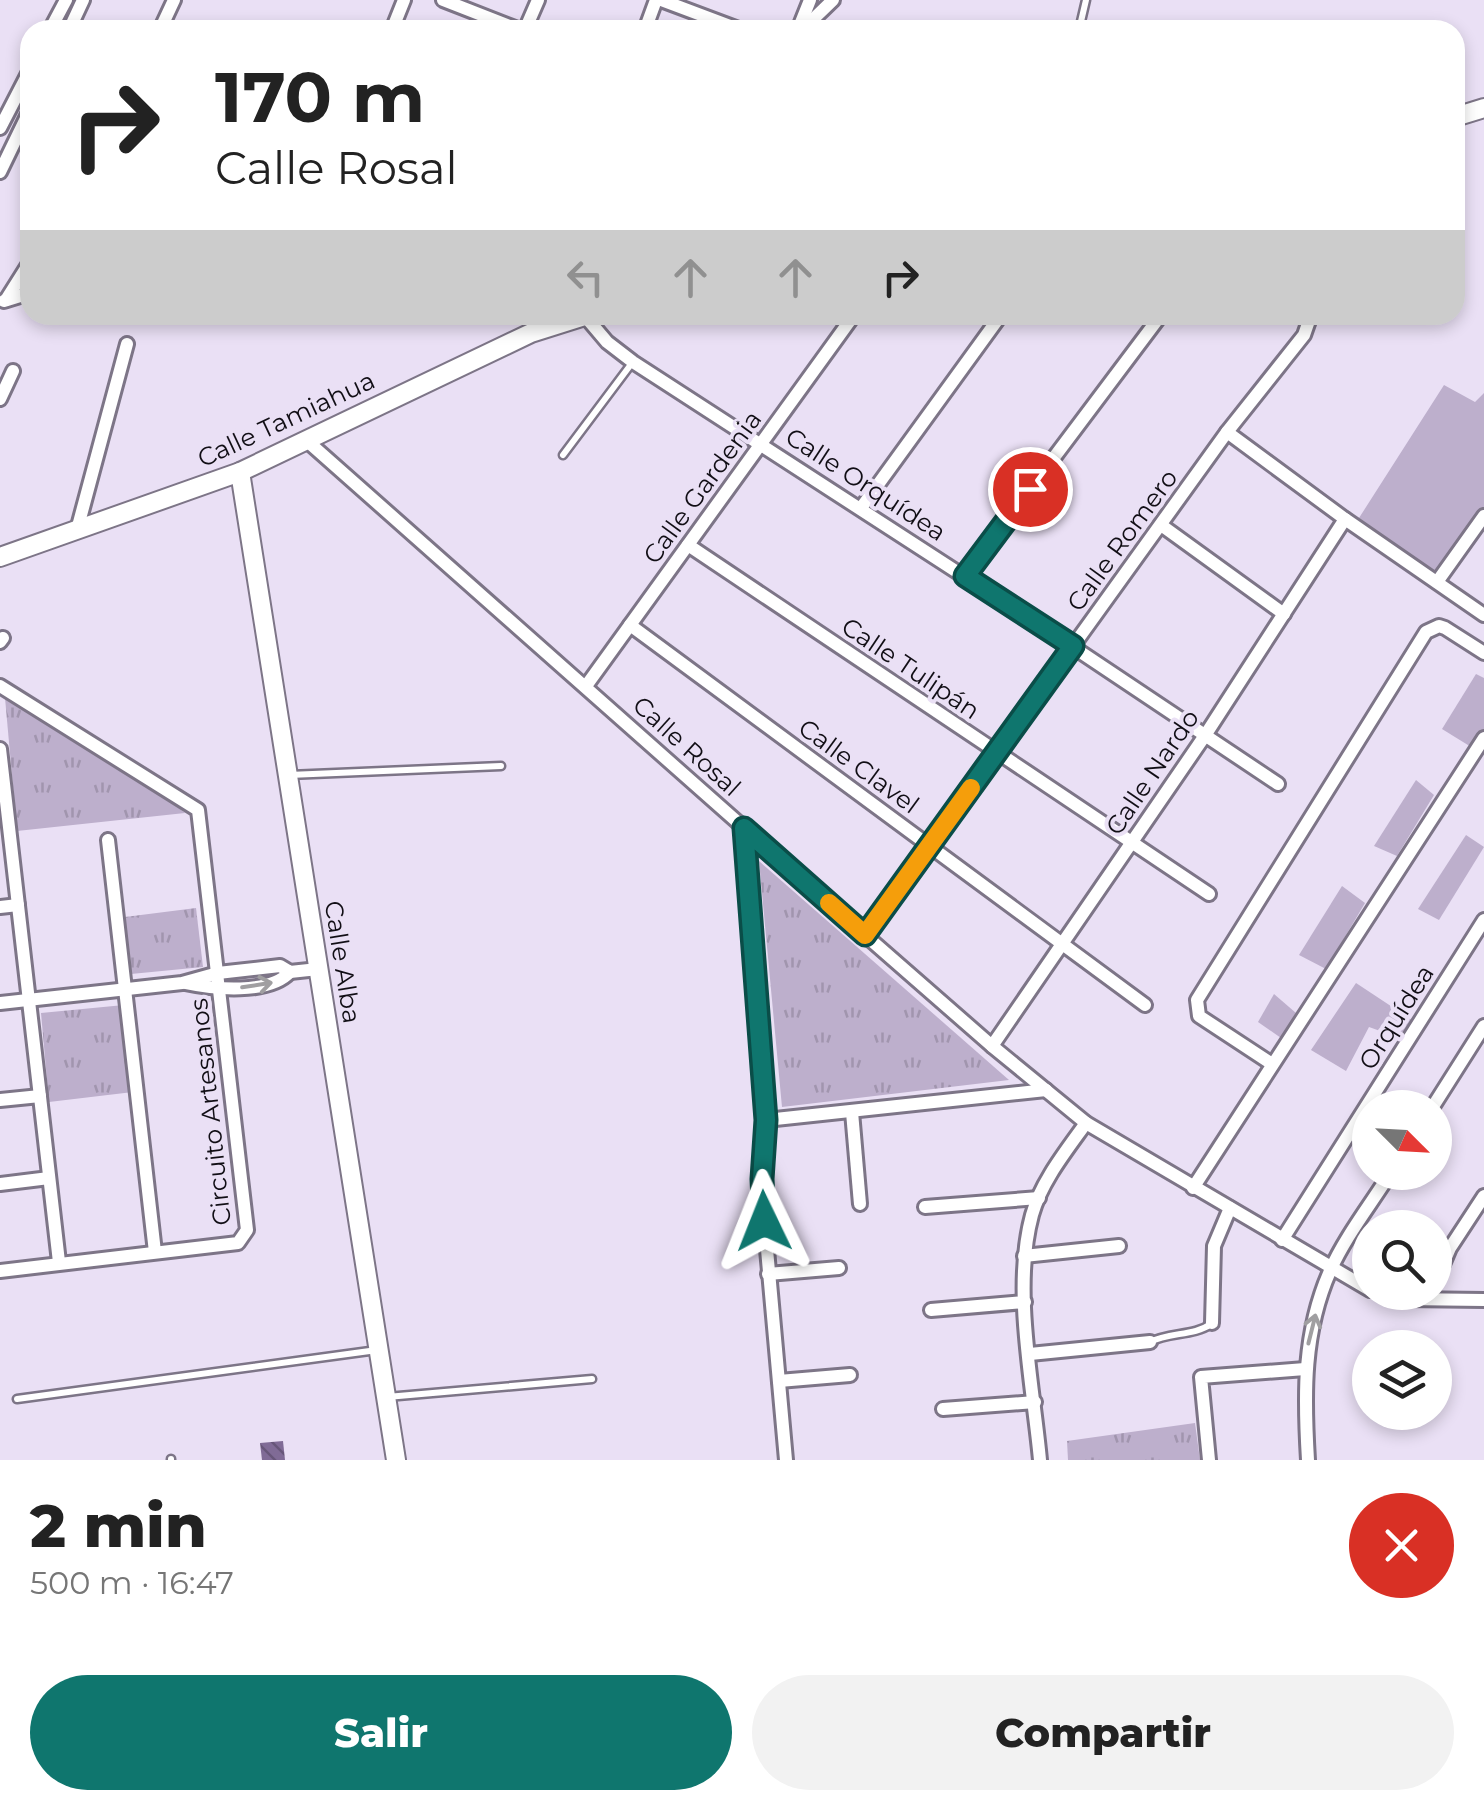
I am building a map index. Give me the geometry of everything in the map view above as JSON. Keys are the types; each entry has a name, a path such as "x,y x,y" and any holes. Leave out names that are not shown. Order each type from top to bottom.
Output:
{"street":[{"path":"442,0 496,20"},
{"path":"659,0 713,20"},
{"path":"811,20 833,0"},
{"path":"0,128 20,89"},
{"path":"0,172 20,131"},
{"path":"3,301 20,276"},
{"path":"531,334 534,325"},
{"name":"Calle Tamiahua","path":"0,557 240,472 531,334 558,325"},
{"name":"Calle Orquídea","path":"593,325 607,342 633,362 1073,646 1278,784"},
{"name":"Calle Gardenia","path":"586,686 847,325"},
{"path":"861,508 993,325"},
{"path":"965,576 1153,325"},
{"name":"Calle Romero","path":"865,935 1308,325"},
{"path":"77,530 127,344"},
{"path":"0,399 13,371"},
{"path":"1228,432 1484,615"},
{"name":"Calle Rosal","path":"306,440 865,935 1086,1123 1352,1281"},
{"name":"Calle Alba","path":"240,472 396,1460"},
{"path":"1437,582 1484,516"},
{"name":"Calle Nardo","path":"992,1046 1206,734 1345,519"},
{"path":"1160,525 1284,614"},
{"name":"Calle Tulipán","path":"688,545 1209,894"},
{"name":"Calle Clavel","path":"630,625 1145,1004"},
{"path":"1272,1064 1199,1016 1197,1000 1426,632 1439,626 1445,628 1484,653"},
{"name":"Circuito Artesanos","path":"0,686 198,810 247,1230 238,1243 0,1270"},
{"path":"1193,1188 1484,738"},
{"path":"0,748 4,819 18,905 60,1262"},
{"path":"744,828 766,1120 762,1179 768,1274 786,1460"},
{"path":"108,840 154,1252"},
{"path":"0,907 18,905"},
{"name":"Orquídea","path":"1282,1240 1484,920"},
{"path":"0,1003 182,983 218,972 280,966 290,972 318,968"},
{"path":"182,983 220,990 282,981 290,972"},
{"path":"1443,1090 1484,1026"},
{"path":"766,1120 1046,1090"},
{"path":"0,1100 40,1096"},
{"path":"852,1112 860,1204"},
{"path":"1040,1460 1024,1256 1032,1212 1055,1166 1086,1123"},
{"path":"0,1184 50,1178"},
{"path":"1308,1460 1305,1369 1312,1325 1330,1269 1380,1190"},
{"path":"1452,1245 1484,1196"},
{"path":"925,1208 1039,1198"},
{"path":"1212,1323 1214,1246 1230,1208"},
{"path":"1024,1256 1119,1246"},
{"path":"768,1274 839,1268"},
{"path":"1452,1298 1484,1300"},
{"path":"930,1310 1025,1302"},
{"path":"1030,1354 1150,1342"},
{"path":"1210,1460 1200,1377 1305,1369"},
{"path":"779,1381 850,1374"},
{"path":"944,1409 1034,1402"}],"lane":[{"path":"563,455 633,362"},
{"path":"288,775 501,766"},
{"path":"1150,1342 1166,1334 1204,1329 1212,1323"},
{"path":"17,1399 378,1350"},
{"path":"386,1397 592,1379"}],"green space":[{"path":"1444,385 1475,402 1484,393 1484,516 1437,582 1359,518"},
{"path":"1476,674 1484,678 1484,738 1476,750 1442,729"},
{"path":"5,698 155,789 185,813 17,831"},
{"path":"1416,780 1434,795 1397,856 1374,846"},
{"path":"1466,835 1484,847 1439,920 1418,909"},
{"path":"759,861 1009,1080 782,1107"},
{"path":"1342,886 1365,903 1326,969 1299,955"},
{"path":"196,908 203,967 131,974 125,917"},
{"path":"1356,983 1415,1022 1408,1041 1369,1027 1346,1071 1311,1050"},
{"path":"1274,994 1296,1013 1281,1038 1258,1022"},
{"path":"124,1005 133,1092 49,1102 41,1013"},
{"path":"1195,1423 1200,1460 1068,1460 1067,1441"}],"building":[{"path":"283,1441 285,1460 262,1460 260,1443"}],"slow traffic":[{"path":"829,903 865,935 971,788"}],"route":[{"path":"764,1221 766,1120 744,828 865,935 1073,646 965,576 1030,489"}]}
